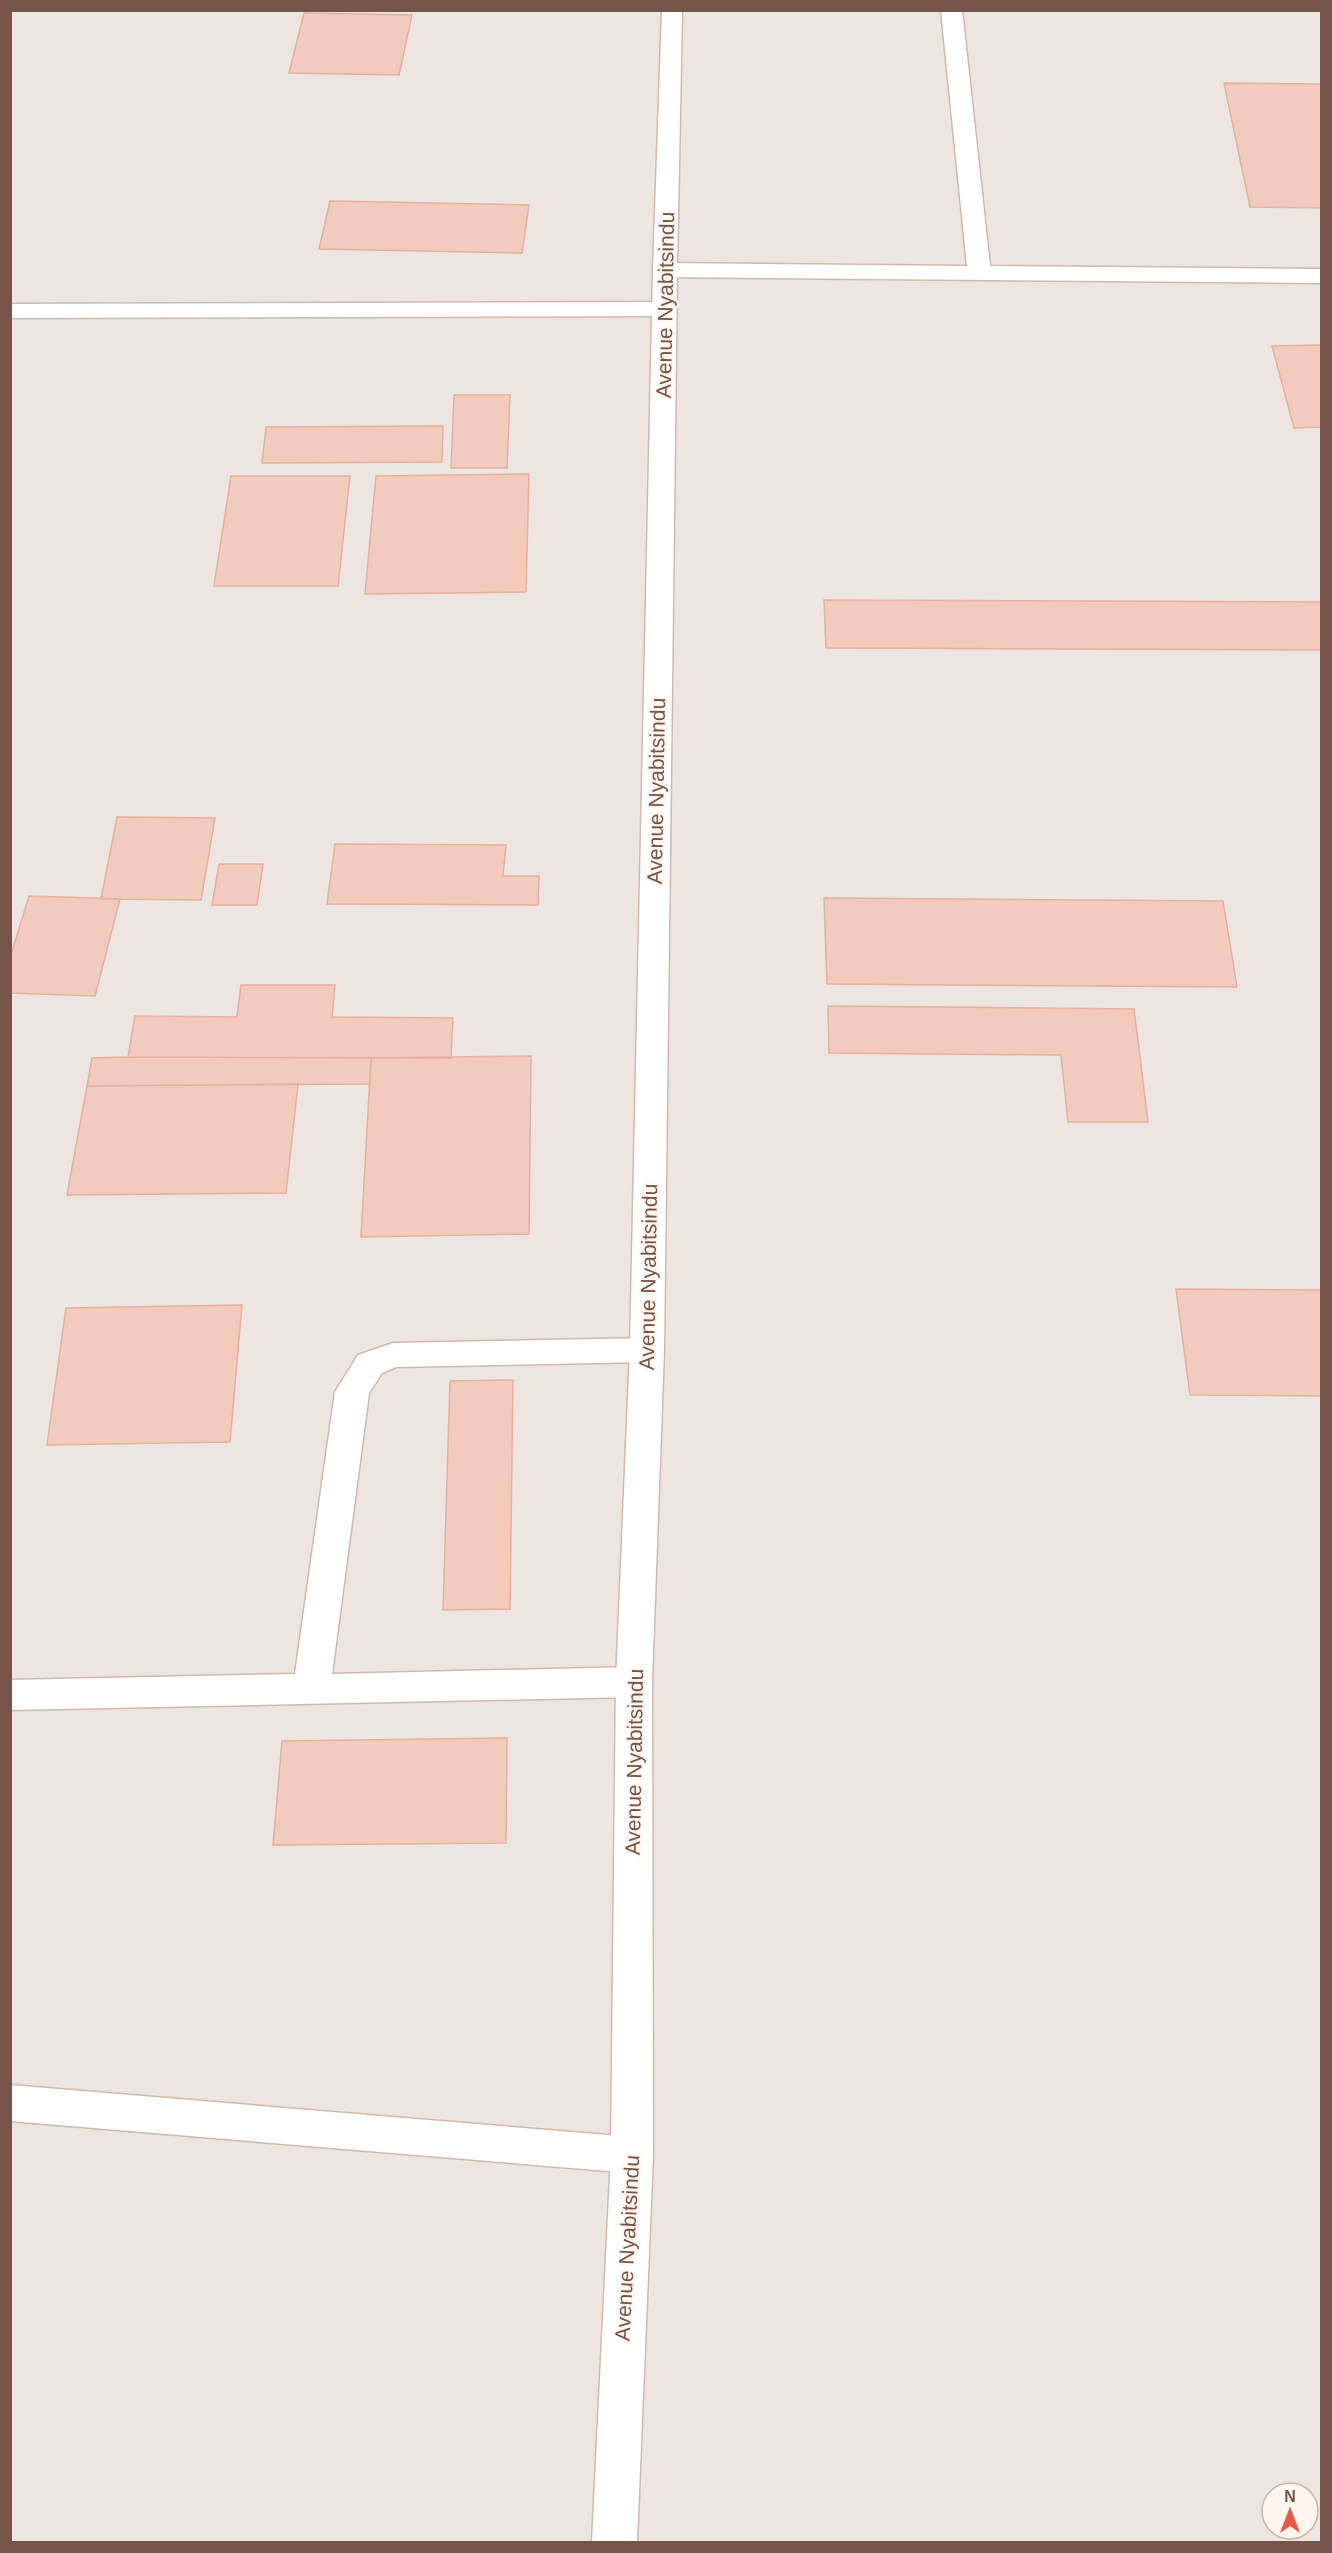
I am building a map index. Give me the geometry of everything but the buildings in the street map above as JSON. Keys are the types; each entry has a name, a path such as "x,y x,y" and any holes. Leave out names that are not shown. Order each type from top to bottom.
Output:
{"street":[{"name":"Avenue Nyabitsindu","path":"614,2542 632,2155 634,1682 646,1350 665,270 672,10"},
{"path":"951,10 979,273"},
{"path":"665,270 1322,276"},
{"path":"10,311 665,309"},
{"path":"312,1688 352,1392 370,1364 393,1355 646,1350"},
{"path":"10,1695 634,1682"},
{"path":"10,2103 632,2155"}],"shaded area":[{"path":"11,11 1321,11 1321,2542 11,2542"}]}
